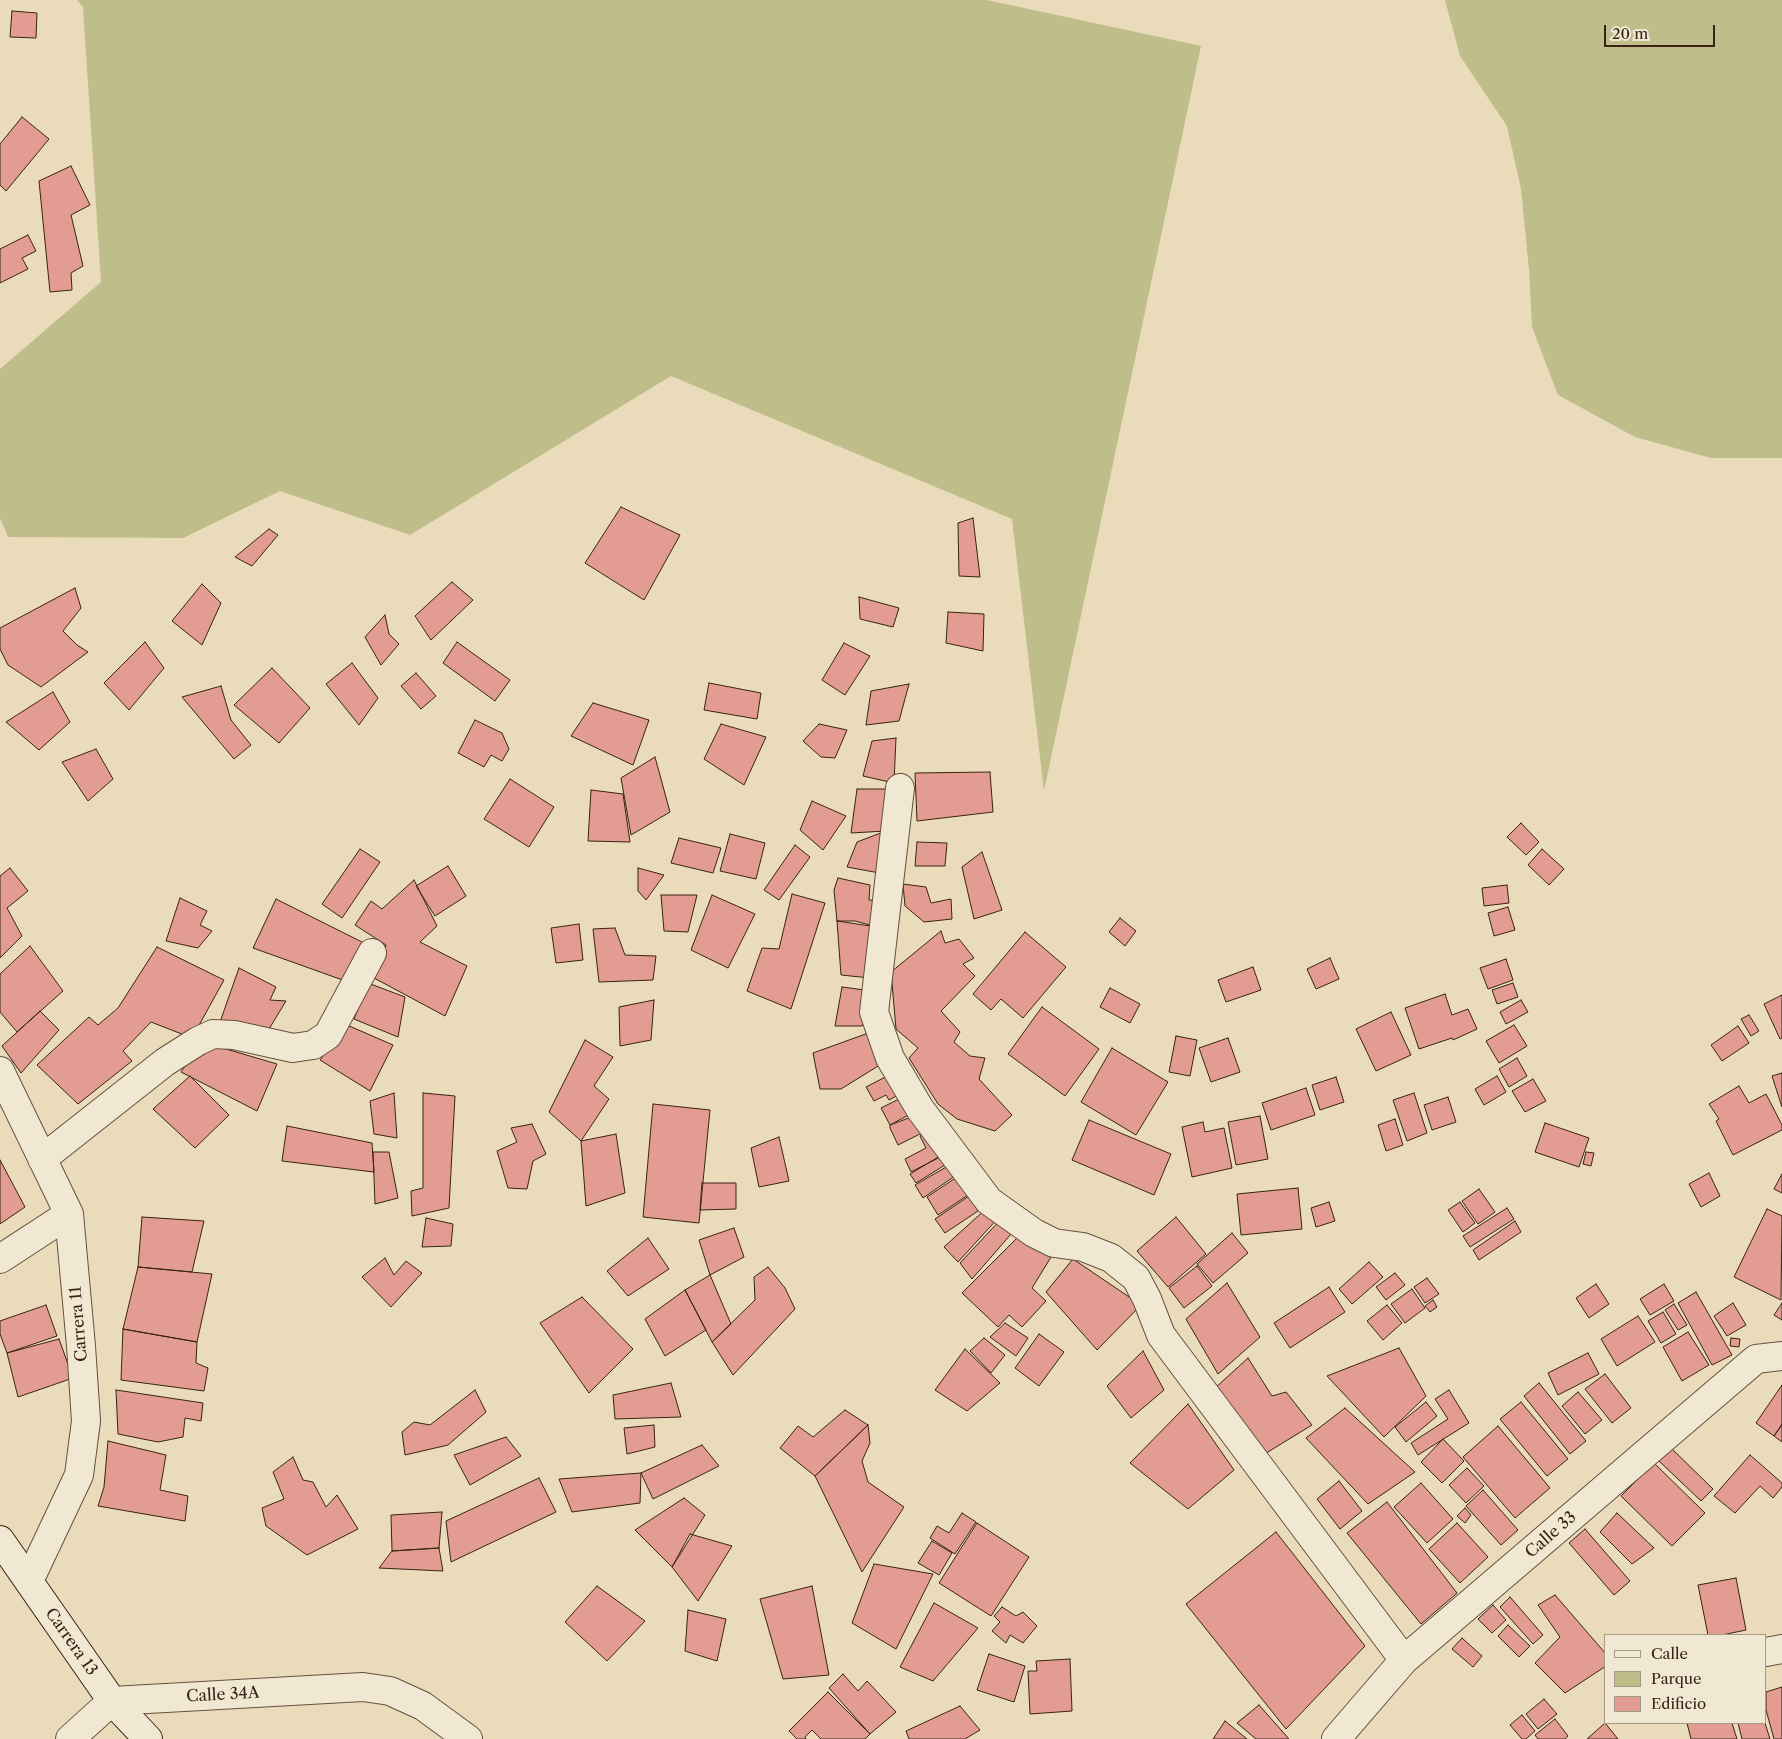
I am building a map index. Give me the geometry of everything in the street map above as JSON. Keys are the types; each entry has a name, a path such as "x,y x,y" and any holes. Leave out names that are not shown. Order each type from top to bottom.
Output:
{"street":[{"path":"900,788 874,1012 890,1058 920,1109 990,1201 1034,1233 1054,1243 1083,1247 1111,1258 1136,1278 1148,1299 1161,1334 1404,1660"},
{"path":"42,1158 165,1062 198,1041 213,1034 234,1035 293,1048 313,1045 328,1034 372,953"},
{"name":"Carrera 11","path":"0,1071 69,1214 86,1421 79,1475 29,1581"},
{"path":"0,1259 69,1214"},
{"name":"Calle 33","path":"1345,1735 1404,1660 1756,1359 1782,1356"},
{"name":"Carrera 13","path":"0,1540 112,1701 148,1739"},
{"path":"1767,1652 1782,1649"},
{"name":"Calle 34A","path":"112,1701 363,1687 390,1691 423,1706 468,1739"},
{"path":"70,1739 112,1701"}],"green space":[{"path":"77,0 987,0 1201,46 1044,791 1012,519 671,376 410,535 280,491 183,538 8,537 0,518 0,369 101,282 83,7"},
{"path":"1445,0 1782,0 1782,458 1711,458 1635,437 1558,395 1532,327 1529,270 1521,189 1507,126 1460,56"}],"building":[{"path":"12,11 37,13 36,38 10,37"},
{"path":"22,117 49,139 6,191 0,185 0,144"},
{"path":"71,166 90,205 71,215 83,266 71,273 72,290 50,292 39,181"},
{"path":"28,235 36,251 22,258 28,269 0,283 0,249"},
{"path":"621,507 680,535 644,600 585,563"},
{"path":"973,518 980,577 959,576 958,523"},
{"path":"269,529 278,535 252,566 235,557"},
{"path":"452,582 473,600 431,640 415,616"},
{"path":"202,584 221,603 202,645 172,621"},
{"path":"75,588 81,608 63,631 77,645 88,652 41,687 8,665 0,649 0,628"},
{"path":"859,597 899,608 893,627 860,619"},
{"path":"948,612 984,614 983,651 946,643"},
{"path":"385,615 389,634 399,644 381,665 365,637"},
{"path":"145,642 164,668 129,710 104,683"},
{"path":"457,642 510,680 495,701 443,663"},
{"path":"844,643 870,656 845,695 822,680"},
{"path":"352,663 378,698 359,725 326,684"},
{"path":"272,668 310,708 279,743 234,705"},
{"path":"416,673 436,696 421,709 401,686"},
{"path":"709,683 761,693 757,719 704,710"},
{"path":"909,684 899,721 866,725 871,691"},
{"path":"221,686 231,720 251,745 234,759 182,697"},
{"path":"53,692 70,722 39,750 6,722"},
{"path":"593,703 649,720 633,765 571,736"},
{"path":"475,720 502,733 509,749 502,761 491,755 484,767 458,753"},
{"path":"721,724 766,737 744,785 704,759"},
{"path":"819,724 847,730 835,758 821,757 803,741"},
{"path":"896,738 894,783 863,776 872,741"},
{"path":"96,749 113,779 88,801 62,762"},
{"path":"655,757 670,812 631,835 621,778"},
{"path":"990,772 993,812 917,821 915,773"},
{"path":"510,779 554,807 529,847 484,819"},
{"path":"857,789 897,789 886,831 851,833"},
{"path":"591,790 623,794 630,842 588,841"},
{"path":"812,801 846,816 823,850 800,830"},
{"path":"1521,823 1539,842 1526,855 1507,837"},
{"path":"886,831 885,874 847,867 857,842"},
{"path":"730,834 765,843 756,879 720,871"},
{"path":"679,838 721,848 713,873 671,863"},
{"path":"917,842 947,843 945,866 915,866"},
{"path":"795,845 810,857 779,900 764,890"},
{"path":"360,849 380,862 342,918 322,904"},
{"path":"1542,849 1564,869 1549,885 1528,865"},
{"path":"982,852 1002,910 974,919 962,867"},
{"path":"448,866 466,896 435,916 416,886"},
{"path":"10,868 28,891 7,908 22,936 0,958 0,876"},
{"path":"638,868 664,875 646,900 638,891"},
{"path":"838,878 870,885 869,900 881,901 877,927 855,921 837,921 834,890"},
{"path":"414,880 437,926 420,942 467,966 445,1016 374,978 386,945 355,925 371,901 382,909"},
{"path":"903,884 926,887 931,903 951,899 952,919 924,922 905,906"},
{"path":"1507,885 1509,903 1484,906 1482,888"},
{"path":"792,894 825,903 791,1009 747,991 762,948 779,949"},
{"path":"661,895 697,895 688,932 664,931"},
{"path":"712,895 755,914 728,968 691,950"},
{"path":"180,898 207,911 200,925 212,931 198,948 166,941"},
{"path":"276,899 372,947 351,983 253,948"},
{"path":"1508,907 1515,930 1494,936 1488,913"},
{"path":"1120,918 1136,931 1125,946 1109,932"},
{"path":"837,921 877,927 870,978 841,975"},
{"path":"579,924 583,960 556,963 551,928"},
{"path":"615,928 625,955 656,956 653,980 599,982 593,929"},
{"path":"941,931 945,943 959,939 974,958 963,964 975,976 941,1011 960,1032 954,1042 970,1056 985,1058 979,1079 1012,1115 995,1131 957,1119 938,1104 909,1058 918,1048 896,1029 891,972"},
{"path":"1025,932 1066,967 1023,1018 1001,999 991,1010 973,994"},
{"path":"30,946 63,991 17,1032 0,1012 0,974"},
{"path":"157,947 224,980 192,1038 151,1022 123,1051 132,1061 78,1104 37,1065 89,1017 98,1025 118,1008"},
{"path":"1330,958 1339,979 1316,989 1307,969"},
{"path":"1506,959 1513,980 1488,989 1480,968"},
{"path":"1253,967 1261,990 1226,1002 1218,980"},
{"path":"239,968 276,987 270,1000 286,1001 269,1029 220,1022"},
{"path":"368,983 405,997 398,1037 354,1019"},
{"path":"1513,983 1518,997 1497,1004 1492,990"},
{"path":"842,987 872,991 862,1026 835,1026"},
{"path":"1110,988 1140,1004 1130,1023 1100,1007"},
{"path":"1445,994 1452,1015 1468,1009 1477,1029 1453,1040 1452,1038 1419,1049 1405,1008"},
{"path":"1782,995 1782,1038 1780,1039 1764,1004"},
{"path":"654,1000 651,1040 620,1046 619,1007"},
{"path":"1521,1000 1528,1012 1506,1024 1500,1012"},
{"path":"1042,1007 1099,1049 1065,1096 1008,1054"},
{"path":"40,1011 59,1030 21,1073 2,1046"},
{"path":"1391,1012 1411,1055 1376,1071 1356,1029"},
{"path":"1749,1015 1759,1031 1751,1036 1741,1019"},
{"path":"347,1025 393,1045 370,1091 320,1060"},
{"path":"1514,1025 1527,1046 1499,1063 1486,1041"},
{"path":"1738,1026 1749,1043 1722,1061 1711,1045"},
{"path":"874,1031 883,1063 841,1089 820,1089 813,1053"},
{"path":"1176,1036 1197,1040 1190,1076 1169,1072"},
{"path":"1228,1038 1240,1072 1211,1082 1199,1048"},
{"path":"585,1040 613,1057 594,1086 609,1099 581,1141 549,1112"},
{"path":"198,1045 216,1046 277,1064 257,1111 181,1072"},
{"path":"1112,1048 1168,1082 1136,1135 1081,1102"},
{"path":"1517,1058 1527,1076 1509,1087 1499,1069"},
{"path":"893,1073 902,1093 889,1100 886,1095 874,1101 866,1087"},
{"path":"1782,1073 1782,1107 1772,1076"},
{"path":"190,1076 229,1115 195,1148 153,1109"},
{"path":"1497,1076 1506,1092 1484,1105 1475,1089"},
{"path":"1336,1077 1344,1102 1320,1110 1312,1085"},
{"path":"1533,1079 1546,1101 1525,1112 1512,1091"},
{"path":"1739,1086 1749,1103 1766,1094 1782,1125 1782,1130 1733,1155 1716,1121 1719,1119 1709,1104"},
{"path":"1306,1088 1315,1115 1271,1130 1262,1103"},
{"path":"394,1093 397,1138 374,1134 370,1101"},
{"path":"423,1093 455,1096 449,1208 412,1216 411,1191 423,1188"},
{"path":"1414,1093 1427,1133 1407,1141 1393,1100"},
{"path":"907,1095 916,1111 890,1125 881,1108"},
{"path":"1448,1097 1456,1122 1432,1130 1424,1105"},
{"path":"653,1104 710,1110 699,1223 643,1217"},
{"path":"922,1113 930,1129 898,1145 890,1125"},
{"path":"1260,1116 1268,1159 1236,1165 1228,1122"},
{"path":"1395,1119 1403,1145 1386,1151 1378,1125"},
{"path":"1089,1120 1171,1154 1154,1195 1072,1160"},
{"path":"1203,1122 1205,1132 1224,1128 1232,1168 1192,1177 1182,1127"},
{"path":"1545,1123 1589,1138 1579,1167 1535,1152"},
{"path":"532,1124 546,1154 533,1161 527,1189 508,1188 497,1151 517,1142 511,1128"},
{"path":"287,1126 372,1143 374,1172 282,1161"},
{"path":"930,1131 942,1156 911,1172 905,1159 926,1148 920,1136"},
{"path":"616,1134 625,1193 586,1206 581,1141"},
{"path":"779,1137 789,1181 759,1187 751,1148"},
{"path":"373,1152 389,1152 398,1198 375,1204"},
{"path":"1586,1152 1594,1153 1591,1166 1583,1164"},
{"path":"940,1156 945,1165 916,1183 910,1174"},
{"path":"0,1160 25,1207 0,1224"},
{"path":"955,1162 962,1171 923,1198 915,1185"},
{"path":"963,1173 974,1191 938,1215 927,1197"},
{"path":"1709,1173 1720,1196 1701,1207 1689,1184"},
{"path":"1782,1174 1782,1193 1774,1189"},
{"path":"702,1183 736,1183 736,1209 700,1210"},
{"path":"1298,1188 1302,1229 1241,1235 1237,1194"},
{"path":"1479,1189 1495,1212 1478,1224 1462,1201"},
{"path":"969,1196 978,1211 945,1233 935,1219"},
{"path":"1329,1202 1335,1221 1316,1227 1311,1208"},
{"path":"1460,1202 1475,1223 1463,1232 1448,1210"},
{"path":"988,1207 1000,1216 958,1262 944,1247"},
{"path":"1507,1208 1514,1219 1470,1247 1463,1236"},
{"path":"1767,1209 1782,1216 1781,1300 1734,1277"},
{"path":"1004,1216 1018,1226 972,1279 960,1263"},
{"path":"142,1217 204,1221 192,1272 138,1267"},
{"path":"1176,1217 1206,1254 1168,1287 1137,1251"},
{"path":"426,1218 453,1224 451,1246 422,1247"},
{"path":"1515,1221 1521,1232 1479,1260 1473,1250"},
{"path":"734,1228 744,1257 710,1275 699,1240"},
{"path":"1024,1231 1056,1249 1032,1288 1046,1301 1022,1327 1009,1315 998,1327 962,1293"},
{"path":"1232,1233 1248,1253 1213,1283 1197,1264"},
{"path":"648,1238 669,1269 628,1296 607,1271"},
{"path":"385,1258 394,1275 406,1261 422,1273 391,1307 362,1277"},
{"path":"1073,1259 1141,1305 1097,1350 1046,1292"},
{"path":"1369,1262 1383,1277 1352,1304 1339,1289"},
{"path":"1197,1266 1212,1286 1184,1308 1169,1288"},
{"path":"138,1267 212,1274 197,1342 123,1329"},
{"path":"768,1267 785,1288 795,1309 733,1375 712,1342 755,1300 754,1277"},
{"path":"1395,1273 1405,1285 1386,1300 1376,1287"},
{"path":"710,1275 731,1324 712,1342 685,1290"},
{"path":"1427,1278 1439,1294 1425,1303 1414,1287"},
{"path":"1227,1283 1260,1337 1218,1374 1186,1319"},
{"path":"1596,1284 1609,1304 1589,1318 1576,1298"},
{"path":"1664,1284 1674,1301 1650,1315 1640,1299"},
{"path":"1329,1287 1345,1312 1290,1348 1274,1323"},
{"path":"1412,1289 1425,1308 1405,1323 1391,1304"},
{"path":"685,1290 706,1330 665,1356 645,1319"},
{"path":"1696,1292 1732,1355 1712,1365 1678,1303"},
{"path":"582,1297 633,1349 589,1393 540,1323"},
{"path":"1433,1300 1437,1307 1430,1312 1425,1306"},
{"path":"1733,1303 1746,1325 1727,1336 1714,1316"},
{"path":"1782,1303 1782,1320 1774,1315"},
{"path":"1674,1304 1687,1325 1678,1330 1665,1310"},
{"path":"46,1305 57,1336 7,1353 0,1334 0,1321"},
{"path":"1387,1305 1402,1323 1383,1340 1367,1321"},
{"path":"1663,1312 1676,1334 1661,1343 1648,1321"},
{"path":"1638,1316 1655,1342 1617,1366 1601,1339"},
{"path":"1005,1323 1028,1338 1016,1356 990,1337"},
{"path":"123,1329 197,1342 196,1363 208,1368 204,1391 121,1380"},
{"path":"1688,1332 1709,1365 1682,1381 1663,1347"},
{"path":"1039,1334 1064,1352 1039,1386 1015,1368"},
{"path":"984,1338 1005,1355 991,1373 970,1351"},
{"path":"1731,1338 1740,1339 1739,1347 1730,1346"},
{"path":"59,1339 73,1378 18,1397 7,1353"},
{"path":"1399,1348 1426,1396 1384,1437 1327,1376"},
{"path":"965,1349 1000,1383 967,1411 935,1390"},
{"path":"1143,1351 1164,1390 1131,1418 1107,1386"},
{"path":"1588,1353 1599,1374 1558,1395 1548,1373"},
{"path":"1248,1358 1272,1396 1286,1392 1312,1425 1263,1455 1214,1389"},
{"path":"1605,1374 1631,1408 1612,1423 1585,1389"},
{"path":"671,1383 681,1417 615,1419 613,1395"},
{"path":"1539,1383 1586,1441 1570,1454 1524,1396"},
{"path":"1782,1385 1782,1424 1774,1436 1756,1423"},
{"path":"116,1390 203,1403 201,1421 185,1418 183,1437 158,1442 118,1434"},
{"path":"475,1390 486,1412 448,1445 405,1455 402,1432 414,1422 430,1425"},
{"path":"1449,1390 1469,1423 1418,1455 1411,1443 1448,1419 1435,1399"},
{"path":"1578,1392 1602,1420 1585,1434 1562,1406"},
{"path":"1426,1402 1437,1416 1406,1442 1395,1427"},
{"path":"1521,1402 1568,1459 1547,1476 1500,1419"},
{"path":"1188,1404 1234,1470 1188,1509 1130,1463"},
{"path":"1345,1408 1415,1472 1368,1504 1306,1438"},
{"path":"845,1410 868,1425 815,1476 780,1448 798,1426 813,1437"},
{"path":"654,1425 655,1447 627,1454 624,1428"},
{"path":"868,1425 870,1443 862,1461 868,1482 904,1507 862,1572 815,1476"},
{"path":"1782,1425 1782,1442 1774,1436"},
{"path":"1498,1426 1550,1488 1515,1518 1463,1457"},
{"path":"506,1437 521,1456 470,1485 454,1455"},
{"path":"1443,1439 1464,1461 1442,1483 1421,1462"},
{"path":"108,1441 166,1455 160,1490 188,1496 185,1521 98,1506 104,1487"},
{"path":"702,1445 719,1466 653,1499 641,1473"},
{"path":"1670,1447 1713,1489 1701,1501 1658,1460"},
{"path":"1750,1455 1782,1483 1782,1487 1773,1498 1760,1486 1735,1513 1714,1496"},
{"path":"293,1457 303,1480 313,1482 326,1507 337,1495 358,1529 307,1555 266,1526 262,1508 284,1499 273,1472"},
{"path":"1654,1463 1705,1513 1672,1546 1621,1496"},
{"path":"1467,1468 1484,1486 1466,1503 1449,1485"},
{"path":"641,1473 640,1503 572,1512 559,1479"},
{"path":"539,1478 556,1512 451,1562 446,1521"},
{"path":"1339,1481 1362,1511 1340,1529 1317,1499"},
{"path":"1421,1483 1453,1519 1427,1543 1394,1507"},
{"path":"1483,1490 1518,1530 1501,1545 1466,1506"},
{"path":"684,1498 705,1515 672,1567 635,1530"},
{"path":"1387,1502 1457,1593 1421,1624 1347,1533"},
{"path":"1465,1508 1471,1515 1465,1523 1457,1516"},
{"path":"442,1512 439,1548 392,1551 391,1515"},
{"path":"962,1513 976,1522 955,1554 930,1538 937,1526 949,1533"},
{"path":"1617,1513 1654,1548 1632,1564 1600,1532"},
{"path":"977,1523 1029,1557 991,1616 939,1583"},
{"path":"1457,1523 1488,1557 1460,1583 1429,1549"},
{"path":"1585,1529 1630,1581 1614,1595 1569,1543"},
{"path":"1276,1532 1365,1646 1286,1729 1186,1604"},
{"path":"690,1534 732,1546 698,1601 672,1567"},
{"path":"932,1541 952,1553 939,1575 918,1563"},
{"path":"439,1548 443,1571 379,1568 392,1551"},
{"path":"874,1564 933,1574 896,1649 852,1623"},
{"path":"1736,1578 1746,1630 1727,1634 1708,1634 1698,1585"},
{"path":"597,1586 645,1621 607,1661 565,1622"},
{"path":"812,1586 829,1675 783,1679 760,1599"},
{"path":"1555,1595 1604,1652 1604,1667 1565,1693 1535,1663 1560,1637 1538,1605"},
{"path":"1510,1597 1543,1635 1533,1644 1500,1607"},
{"path":"934,1603 978,1628 933,1681 900,1667"},
{"path":"1493,1605 1506,1620 1492,1633 1478,1619"},
{"path":"1002,1607 1016,1616 1023,1612 1037,1626 1023,1643 1010,1635 1006,1643 992,1631 1000,1622 994,1616"},
{"path":"688,1610 726,1619 717,1661 685,1651"},
{"path":"1508,1625 1530,1646 1519,1657 1498,1636"},
{"path":"1462,1638 1482,1656 1473,1667 1452,1649"},
{"path":"989,1654 1025,1666 1014,1702 977,1690"},
{"path":"1070,1659 1072,1711 1030,1714 1028,1671 1037,1671 1036,1661"},
{"path":"843,1674 858,1691 867,1681 896,1712 870,1734 829,1688"},
{"path":"1782,1687 1782,1739 1774,1739 1767,1714 1767,1692"},
{"path":"828,1692 870,1734 865,1739 821,1739 812,1730 805,1737 806,1739 797,1739 789,1731"},
{"path":"1544,1699 1557,1714 1538,1729 1526,1714"},
{"path":"1259,1705 1289,1739 1256,1739 1237,1723"},
{"path":"960,1706 980,1730 965,1739 909,1739 906,1731"},
{"path":"1522,1715 1535,1731 1526,1739 1522,1739 1510,1725"},
{"path":"1555,1719 1568,1736 1565,1739 1538,1739 1535,1735"},
{"path":"1225,1721 1247,1739 1213,1739"},
{"path":"1604,1724 1618,1739 1587,1739"},
{"path":"1687,1724 1732,1724 1737,1739 1691,1739"},
{"path":"1738,1724 1765,1724 1770,1739 1742,1739"}]}
